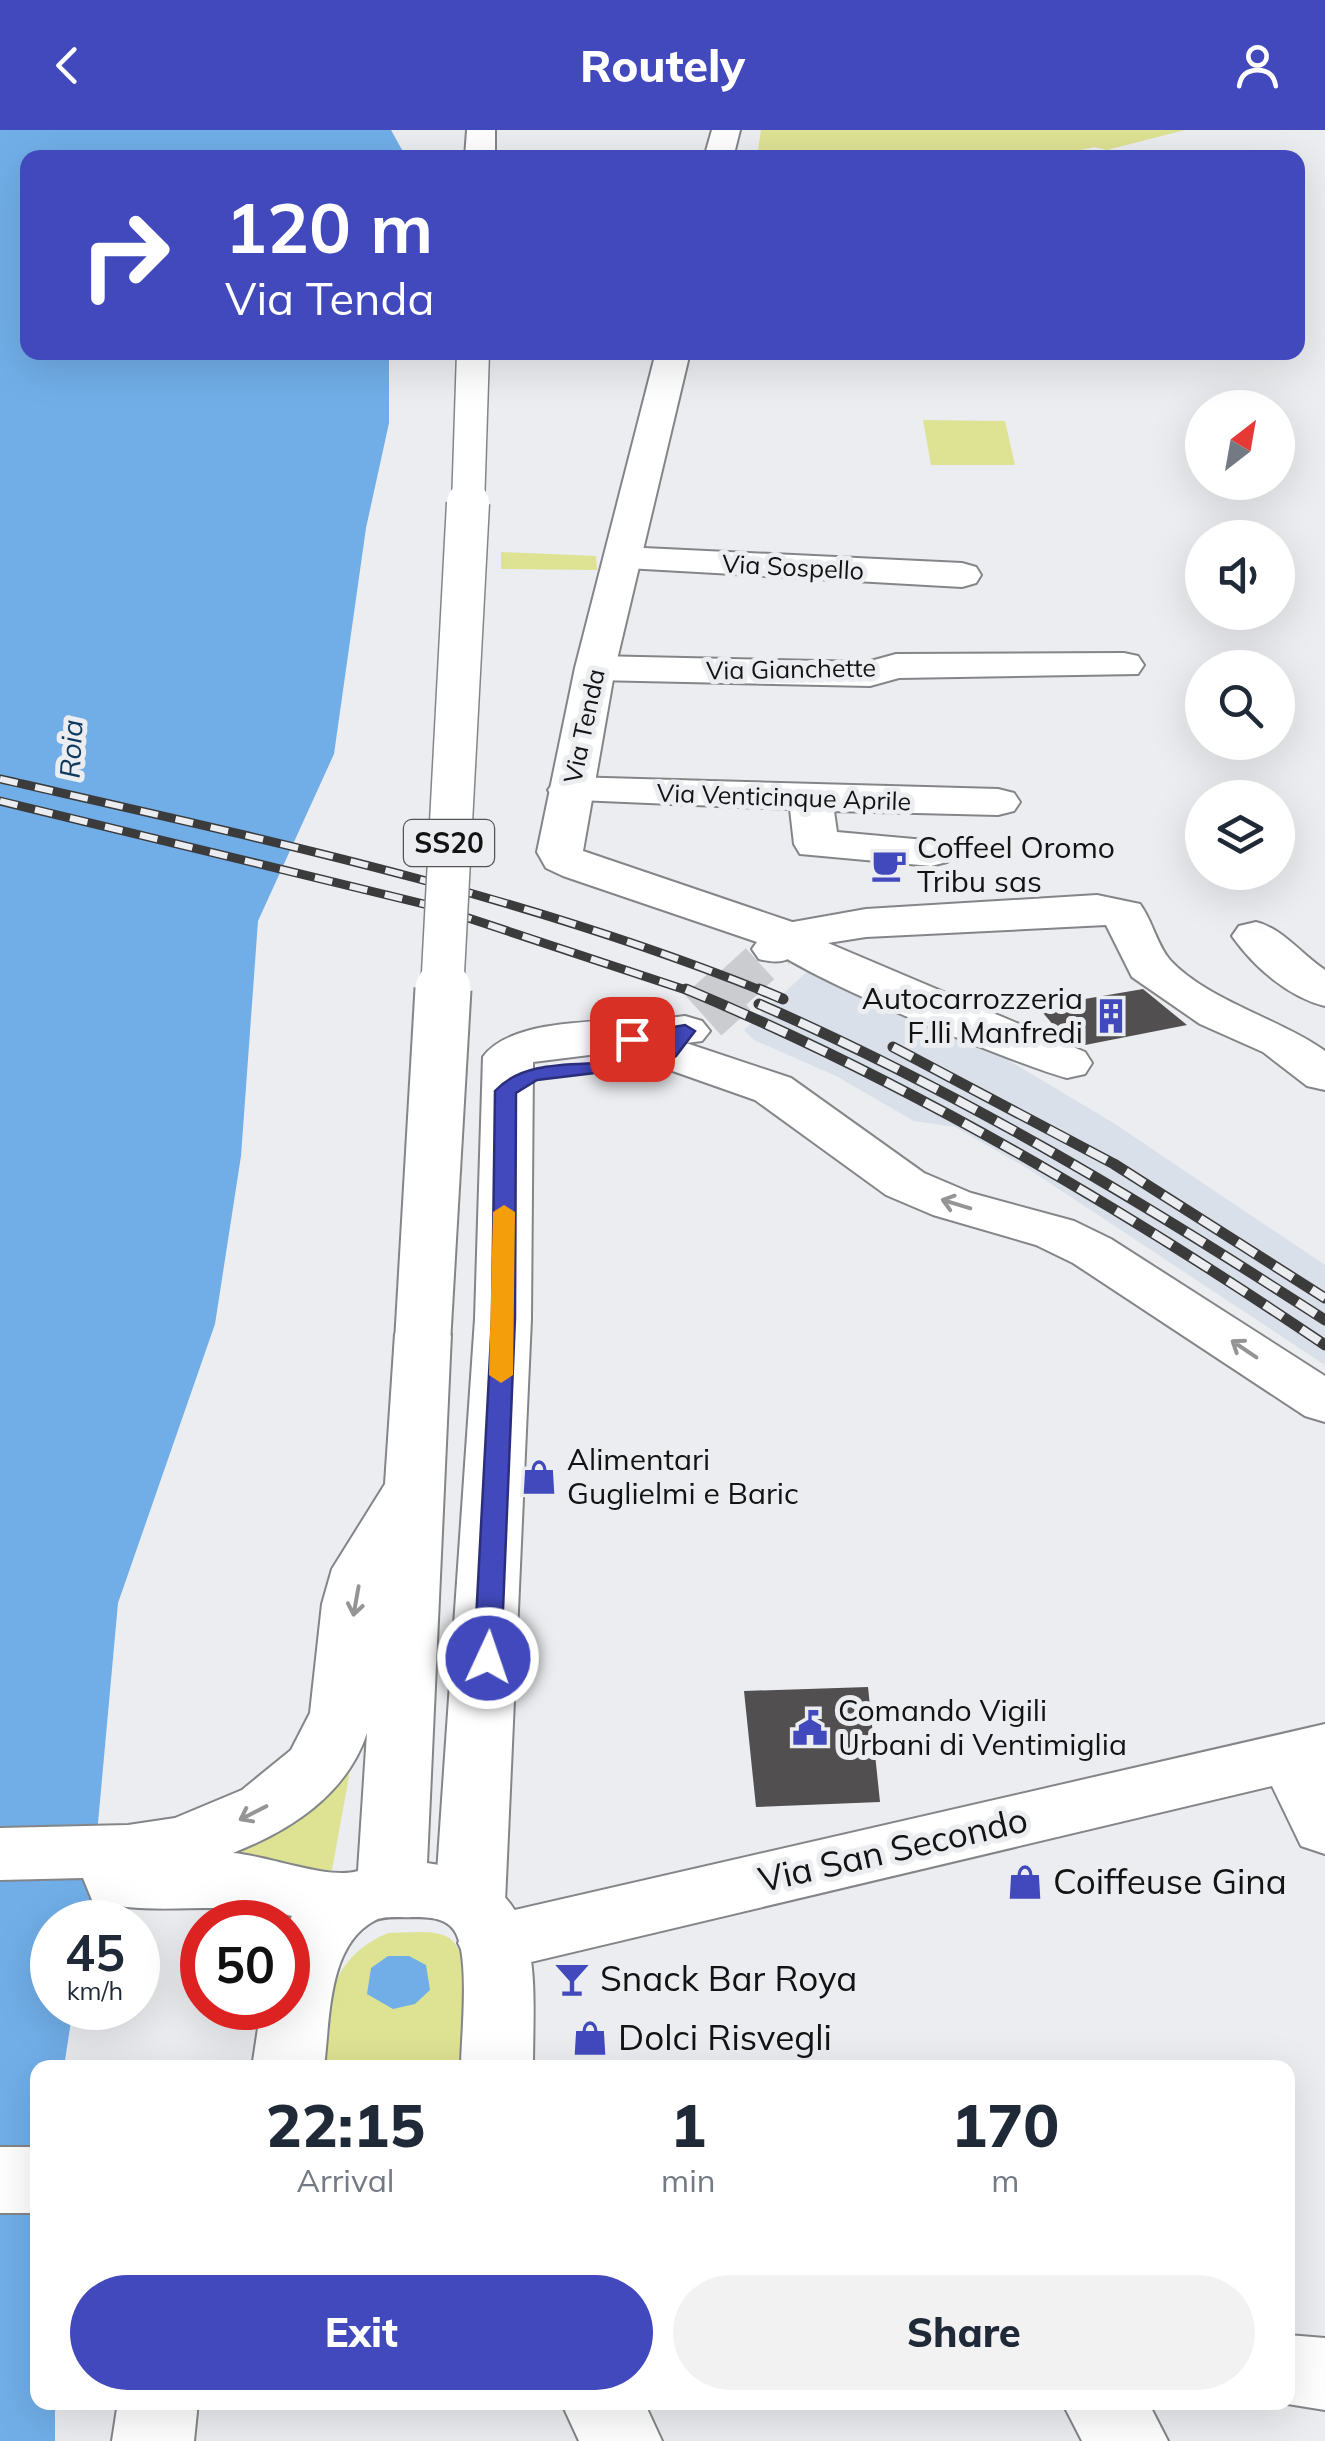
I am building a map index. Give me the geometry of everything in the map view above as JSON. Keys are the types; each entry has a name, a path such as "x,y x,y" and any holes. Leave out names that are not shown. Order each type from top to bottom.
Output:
{"main road":[{"name":"SS20","path":"340,1892 416,1484 464,610 473,360"},
{"name":"Via Tenda","path":"671,360 595,668 570,790 562,858 779,943"},
{"name":"Via Sospello","path":"623,559 962,575"},
{"name":"Via Gianchette","path":"595,668 870,674 896,666 1124,665"},
{"name":"Via Venticinque Aprile","path":"570,790 998,802"},
{"path":"811,798 816,844 931,852"},
{"path":"779,943 866,923 1097,909 1124,914 1149,967 1217,1014 1280,1042 1325,1075"},
{"path":"1256,936 1280,962 1325,992"},
{"path":"779,943 1067,1063"},
{"path":"496,2060 482,1922 502,1356 506,1091 532,1074 641,1065 685,1033 905,1184 952,1204 1055,1232 1092,1250 1325,1403"},
{"path":"0,1854 146,1850 222,1828 300,1784 325,1751 342,1716 355,1597 364,1567 416,1484"},
{"name":"Via San Secondo","path":"482,1922 1309,1753 1325,1828"},
{"path":"0,1882 40,1885 231,1877 340,1892 430,1891 482,1922"},
{"path":"289,2060 305,1963 318,1928 340,1892"},
{"path":"0,2180 30,2180"},
{"path":"1295,2372 1325,2374"},
{"path":"154,2441 157,2410"},
{"path":"605,2410 620,2441"}],"shaded area":[{"path":"812,967 993,1051 1112,1122 1325,1265 1325,1365 1027,1168 955,1127 914,1121 836,1076 754,1040 744,1030"}],"green space":[{"path":"761,130 1185,130 1107,150 758,150"},
{"path":"923,420 1005,421 1015,465 931,465"},
{"path":"501,552 596,556 597,570 501,569"},
{"path":"355,1743 332,1870 160,1867"},
{"path":"423,1932 443,1935 454,1943 461,1956 467,1994 464,2060 321,2060 333,1988 352,1957 388,1933"}],"water":[{"name":"Roia","path":"0,130 391,130 402,150 20,150 20,360 389,360 389,423 366,528 334,754 258,921 241,1156 215,1324 118,1603 91,1900 30,1900 30,2030 70,2030 65,2060 30,2060 30,2410 55,2410 55,2441 0,2441"},
{"path":"388,1956 409,1956 426,1965 430,1990 415,2004 393,2009 367,1994 371,1968"}],"building":[{"name":"Autocarrozzeria F.lli Manfredi","path":"1143,989 1187,1025 1080,1046 1066,1040 1038,1007"},
{"name":"Comando Vigili Urbani di Ventimiglia","path":"868,1687 880,1802 756,1807 744,1691"}],"tunnel":[{"path":"729,992 776,949"},
{"path":"703,1015 732,989"}],"railway":[{"path":"0,779 387,870 578,925 765,992"},
{"path":"0,801 432,906 692,992"},
{"path":"686,989 853,1065 1014,1151 1171,1245 1325,1345"},
{"path":"759,989 783,999"},
{"path":"759,1004 906,1073 1049,1150 1325,1320"},
{"path":"893,1047 1114,1164 1325,1298"}],"slow traffic":[{"path":"501,1375 504,1212"}],"place":[{"name":"Coffeel Oromo Tribu sas","path":"889,865"},
{"name":"Autocarrozzeria F.lli Manfredi","path":"1111,1016"},
{"name":"Alimentari Guglielmi e Baric","path":"539,1477"},
{"name":"Comando Vigili Urbani di Ventimiglia","path":"810,1728"},
{"name":"Coiffeuse Gina","path":"1025,1882"},
{"name":"Snack Bar Roya","path":"572,1979"},
{"name":"Dolci Risvegli","path":"590,2038"}],"route":[{"path":"488,1658 503,1318 506,1091 532,1074 654,1061 668,1052 685,1031 632,1039"}]}
